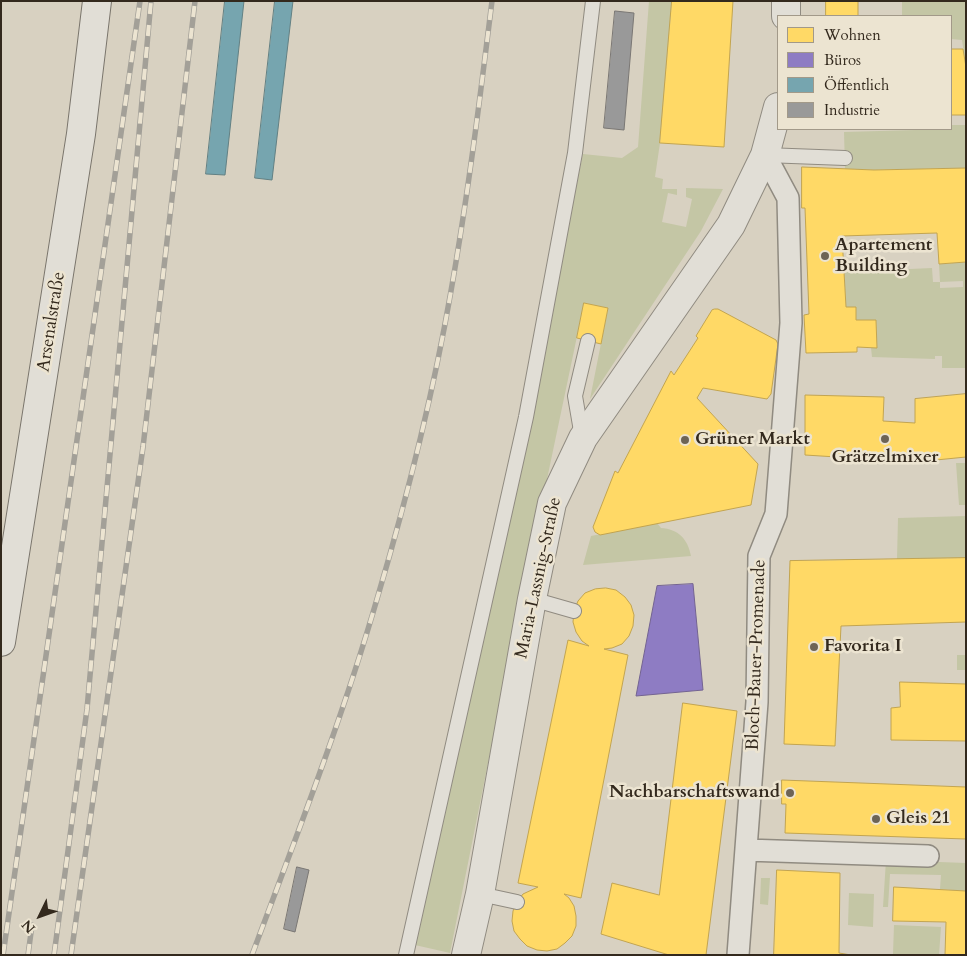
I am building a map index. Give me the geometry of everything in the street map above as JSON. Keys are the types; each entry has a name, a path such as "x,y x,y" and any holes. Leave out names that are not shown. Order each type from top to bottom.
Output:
{"street":[{"name":"Arsenalstraße","path":"1,642 81,134 97,1"},
{"path":"786,1 786,15"},
{"name":"Maria-Lassnig-Straße","path":"466,955 480,894 532,598 552,503 582,438 731,224 765,155 777,111"},
{"name":"Bloch-Bauer-Promenade","path":"738,955 757,702 759,556 776,514 791,323 788,198 765,155"},
{"path":"746,850 928,856"}],"lane":[{"path":"406,955 526,417 575,153 593,1"},
{"path":"765,155 845,158"},
{"path":"582,438 575,396 588,341"},
{"path":"532,598 574,611"},
{"path":"480,894 517,902"}],"green space":[{"path":"649,1 672,1 660,143 655,177 663,179 662,189 677,189 677,195 668,193 662,222 686,227 692,199 686,197 686,188 723,189 701,231 590,399 608,308 584,303 500,703 450,953 415,945 469,701 583,154 622,158 638,147"},
{"path":"966,1 966,67 962,40 952,39 952,15 902,15 902,2"},
{"path":"952,125 966,125 966,168 845,169 844,132 952,130"},
{"path":"966,262 966,368 942,368 942,356 935,356 935,359 872,357 871,348 877,347 876,320 856,320 856,307 846,307 844,272 932,268 933,282 940,282 939,264","holes":["963,281 963,287 940,288 940,282"]},
{"path":"956,463 966,463 966,505 959,505"},
{"path":"966,516 966,558 897,559 898,518"},
{"path":"657,523 661,528 672,530 681,536 690,550 691,556 583,565 591,536"},
{"path":"957,655 966,655 966,670 957,670"},
{"path":"886,860 966,863 966,891 940,889 941,875 890,874 888,907 883,907"},
{"path":"761,878 770,878 768,905 760,904"},
{"path":"849,893 874,894 873,927 848,925"},
{"path":"894,925 941,927 939,955 893,954"}],"building: Wohnen":[{"path":"672,1 733,1 724,147 660,143"},
{"path":"826,1 858,1 858,15 826,15"},
{"path":"952,49 963,49 966,67 966,115 952,115"},
{"name":"Apartement Building","path":"802,167 874,170 966,168 966,262 939,264 937,233 842,236 846,307 856,307 856,320 876,320 877,348 857,347 857,352 806,353 804,315 809,314 805,208 802,208"},
{"path":"584,303 608,308 601,344 577,338"},
{"name":"Grüner Markt","path":"715,309 776,340 778,344 771,394 767,399 703,388 697,398 758,464 751,505 600,535 595,532 593,527 615,471 618,473 671,371 674,375 698,338 696,336 712,310"},
{"name":"Grätzelmixer","path":"966,394 966,457 916,462 805,455 805,395 884,397 883,421 915,423 915,399"},
{"name":"Favorita I","path":"966,558 966,622 841,626 835,746 784,744 790,561"},
{"path":"606,588 616,590 625,597 631,605 634,615 633,626 629,636 622,644 604,649 628,655 581,898 564,894 574,906 576,926 572,936 557,949 537,950 527,946 520,939 514,931 512,921 513,911 523,894 538,887 518,883 568,640 589,646 582,641 576,632 573,622 574,611 578,601 585,593 595,589"},
{"name":"Favorita I","path":"900,682 966,684 966,741 891,740 891,708 900,707"},
{"path":"683,703 737,711 706,955 669,955 601,934 612,883 659,895"},
{"name":"Gleis 21","path":"782,780 966,787 966,839 785,833 786,804 782,804"},
{"path":"777,870 840,873 839,953 851,955 774,955"},
{"path":"894,887 966,891 966,955 945,955 946,922 893,921"}],"building: Büros":[{"path":"693,584 703,690 636,696 657,586"}],"building: Öffentlich":[{"path":"225,1 244,1 225,175 206,174"},
{"path":"275,1 293,1 272,180 255,178"}],"building: Industrie":[{"path":"615,11 634,13 624,130 604,128"},
{"path":"297,867 309,870 295,932 284,929"}],"railway":[{"path":"3,955 140,1"},
{"path":"54,955 87,709 151,1"},
{"path":"71,955 143,447 195,1"},
{"path":"252,955 349,689 409,485 428,408 451,291 468,183 492,1"},
{"path":"28,955 32,925"}],"place":[{"name":"Apartement Building","path":"825,256"},
{"name":"Grätzelmixer","path":"885,439"},
{"name":"Grüner Markt","path":"685,440"},
{"name":"Favorita I","path":"814,647"},
{"name":"Nachbarschaftswand","path":"790,793"},
{"name":"Gleis 21","path":"876,819"}]}
